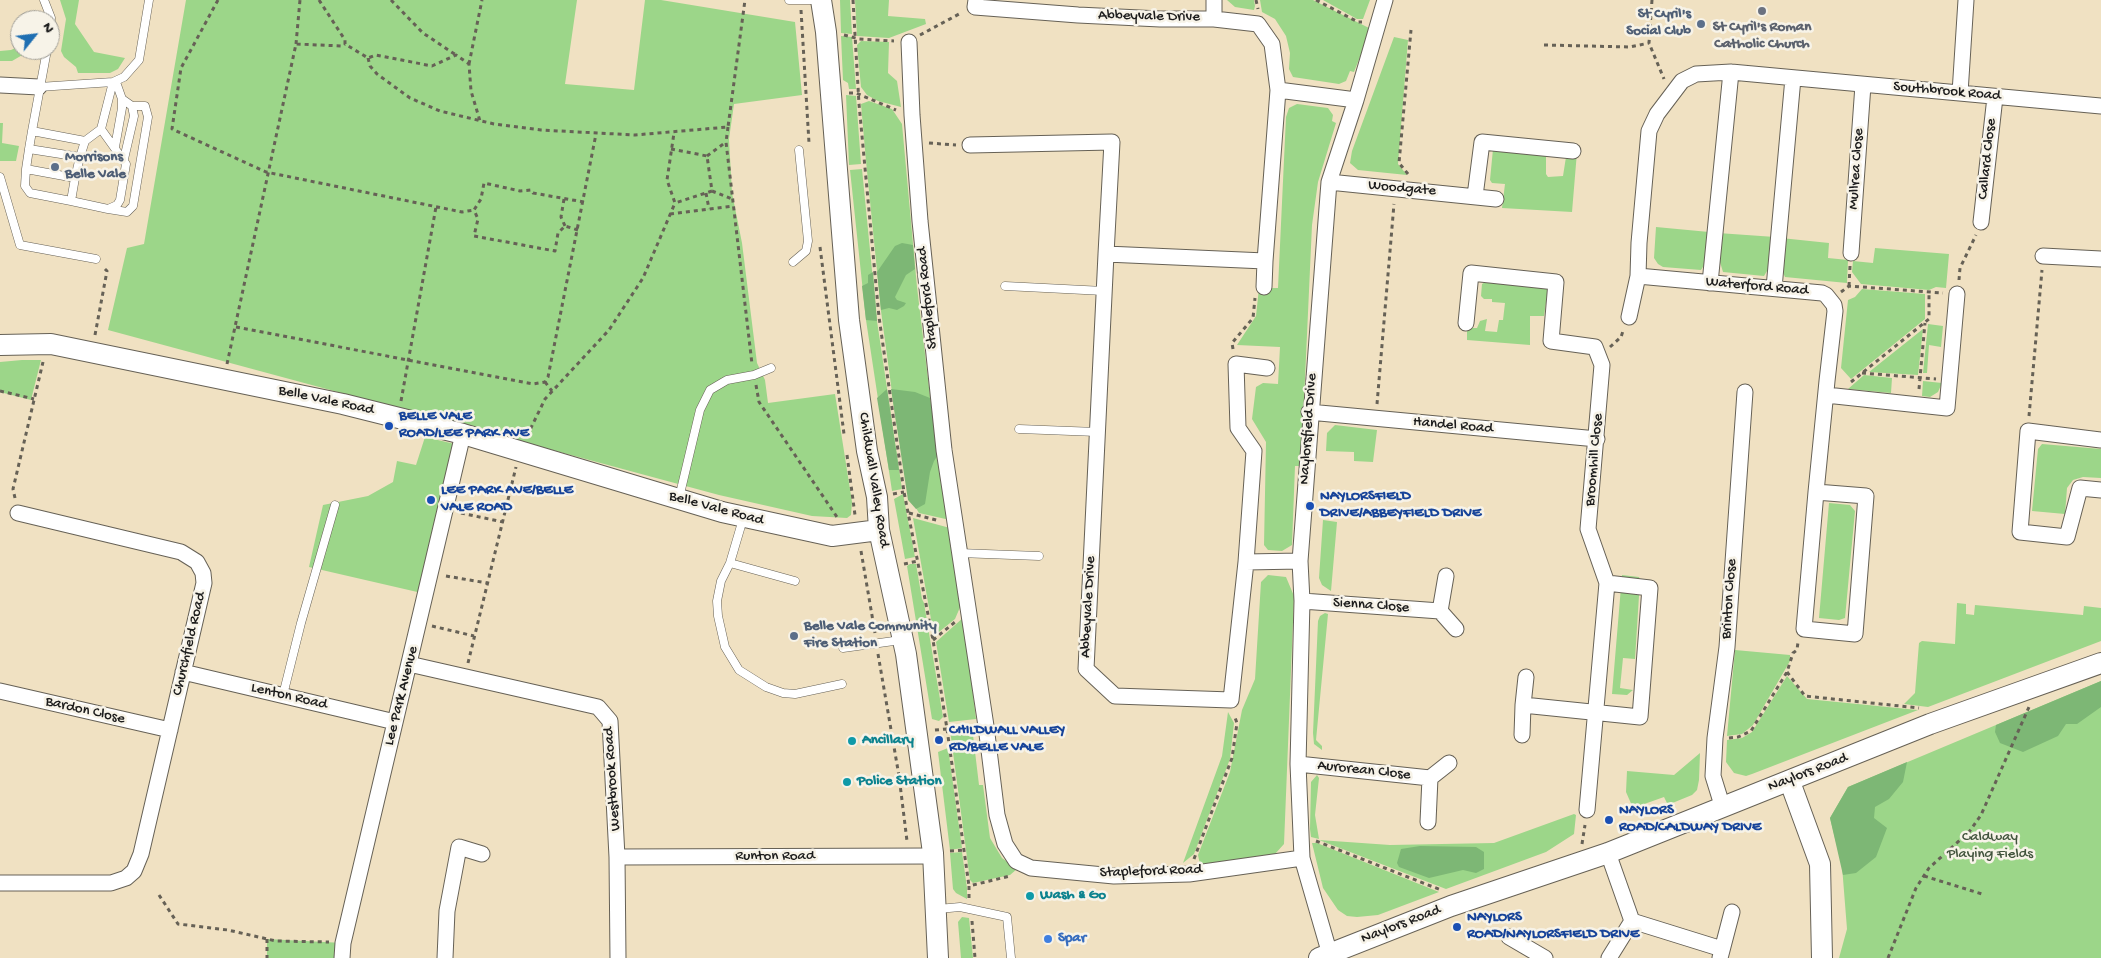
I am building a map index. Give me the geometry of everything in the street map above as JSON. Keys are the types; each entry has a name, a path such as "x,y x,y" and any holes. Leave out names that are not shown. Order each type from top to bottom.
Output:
{"main road":[{"name":"Childwall Valley Road","path":"821,0 826,32 849,320 867,451 877,497 879,530 903,639 916,731 933,856 938,958"},
{"name":"Belle Vale Road","path":"0,345 22,343 51,344 343,404 463,434 679,500 744,517 832,536 879,530"},
{"name":"Naylors Road","path":"1326,956 1450,906 1608,852 1722,805 1790,782 1930,724 2101,662"},
{"path":"1790,782 1820,864 1822,958"}],"street":[{"path":"1214,0 1214,19"},
{"name":"Naylorsfield Drive","path":"1326,956 1302,858 1298,764 1302,601 1300,561 1329,182 1356,100 1385,0"},
{"path":"1960,94 1966,0"},
{"name":"Abbeyvale Drive","path":"976,3 1142,19 1214,19 1258,24 1272,44 1278,90 1264,287"},
{"name":"Stapleford Road","path":"909,42 914,142 944,450 986,726 997,815 1005,844 1016,861 1031,868 1114,876 1189,874 1302,858"},
{"path":"1710,283 1731,72"},
{"name":"Southbrook Road","path":"1638,276 1639,243 1649,132 1670,94 1682,81 1696,74 1731,72 2101,106"},
{"path":"1774,288 1793,78"},
{"path":"0,85 39,87"},
{"name":"Mullrea Close","path":"1851,253 1863,85"},
{"path":"1278,90 1356,100"},
{"name":"Callard Close","path":"1981,222 1994,96"},
{"name":"Abbeyvale Drive","path":"970,145 1112,142 1086,669 1115,696 1230,700"},
{"path":"1475,196 1482,142 1573,151"},
{"name":"Woodgate","path":"1329,182 1496,199"},
{"path":"1106,254 1265,261"},
{"path":"2043,256 2101,259"},
{"path":"1466,324 1471,273 1556,282 1551,341 1595,347 1599,356"},
{"path":"1630,317 1638,276"},
{"name":"Waterford Road","path":"1638,276 1822,293 1830,300"},
{"path":"1833,395 1947,408 1957,294"},
{"path":"1816,492 1866,496 1855,634 1804,629 1816,492 1833,395 1835,311 1830,300"},
{"path":"0,338 22,343"},
{"name":"Broomhill Close","path":"1588,810 1607,583 1588,529 1602,365 1599,356"},
{"path":"1230,700 1246,562 1254,450 1238,428 1236,364 1267,368"},
{"name":"Brinton Close","path":"1722,805 1713,776 1714,738 1727,647 1744,392"},
{"name":"Handel Road","path":"1310,412 1597,439"},
{"path":"2101,440 2028,431 2020,532 2068,537 2080,488 2101,490"},
{"name":"Lee Park Avenue","path":"343,950 463,434"},
{"name":"Churchfield Road","path":"0,882 111,883 130,875 141,854 204,584 203,572 193,558 181,552 18,513"},
{"path":"1246,562 1300,561"},
{"path":"1446,576 1440,611 1456,629"},
{"path":"1522,704 1596,710 1640,716 1650,588 1607,583"},
{"name":"Sienna Close","path":"1302,601 1440,611"},
{"name":"Westbrook Road","path":"410,664 598,707 610,721 617,857 618,958"},
{"name":"Lenton Road","path":"183,672 395,722"},
{"path":"1522,735 1522,704 1526,677"},
{"name":"Bardon Close","path":"0,691 170,730"},
{"name":"Aurorean Close","path":"1298,764 1430,778 1449,763"},
{"name":"Aurorean Close","path":"1428,822 1430,778"},
{"path":"445,958 447,911 459,847 482,854"},
{"path":"1608,852 1632,921"},
{"name":"Runton Road","path":"617,857 933,856"},
{"path":"1632,921 1721,954 1732,912"},
{"path":"1609,958 1632,921"},
{"path":"1509,937 1545,958"}],"lane":[{"path":"71,201 85,141 100,129 115,82 139,60 149,0"},
{"path":"789,0 814,0"},
{"path":"45,60 26,169 25,186 30,193 127,212 133,206 148,117 145,106 132,106 122,99"},
{"path":"39,87 115,82"},
{"path":"115,82 122,99 115,147"},
{"path":"124,159 134,116 132,106"},
{"path":"100,129 126,164 120,200 117,205 108,209"},
{"path":"32,131 85,141"},
{"path":"29,149 80,157"},
{"path":"793,262 806,251 808,241 799,150"},
{"path":"26,169 75,178"},
{"path":"0,177 20,245 96,258"},
{"path":"1005,286 1104,290"},
{"path":"679,500 700,410 710,390 727,380 754,375 771,368"},
{"path":"1019,429 1097,432"},
{"path":"283,695 301,623 335,505"},
{"path":"744,517 730,563 721,581 717,601 718,616 725,647 739,670 766,687 783,693 795,694 842,684"},
{"path":"959,553 1039,556"},
{"path":"730,563 794,581"},
{"path":"843,648 903,639"},
{"path":"936,909 960,907 1007,917 1011,958"}],"path":[{"path":"218,0 180,68 172,129 266,172 462,212 474,210 481,199 484,183 520,191 531,190 533,193 584,202"},
{"path":"222,379 236,327 266,172 296,44 300,0"},
{"path":"319,0 345,40 345,44 368,58 370,66 377,74 410,98 440,111 480,121 541,130 596,134 674,133 728,127"},
{"path":"390,0 423,33 469,64"},
{"path":"480,121 471,91 469,64 482,0"},
{"path":"745,0 726,142 754,375 763,408 837,517 856,534"},
{"path":"853,0 868,219 879,317 909,513 933,640 969,886"},
{"path":"1316,0 1358,22 1378,21"},
{"path":"1652,0 1649,44 1670,94"},
{"path":"826,32 855,38 909,42 976,3"},
{"path":"1376,418 1402,189 1408,173 1400,163 1411,30"},
{"path":"296,44 342,46 345,44"},
{"path":"1544,46 1630,47 1649,44"},
{"path":"368,58 376,55 432,66 456,55"},
{"path":"830,92 859,94 894,109 901,115 912,115"},
{"path":"466,676 474,636 520,452 538,410 552,390 609,330 638,289 675,203 667,180 674,133"},
{"path":"545,382 548,377 584,202 596,134"},
{"path":"671,150 707,156 726,142"},
{"path":"914,142 970,145"},
{"path":"707,156 712,191"},
{"path":"675,203 712,191 732,200"},
{"path":"706,193 709,209"},
{"path":"564,199 560,217 565,226 578,230"},
{"path":"670,214 733,206"},
{"path":"400,406 436,207"},
{"path":"474,210 478,219 474,236 537,248 555,251 558,233 565,226"},
{"path":"1830,300 1849,286 1957,294 1960,268 1981,222"},
{"path":"2028,431 2043,256"},
{"path":"93,352 107,271 96,258"},
{"path":"1236,364 1232,343 1253,318 1256,292 1264,287"},
{"path":"1833,395 1846,387 1929,319 1929,293"},
{"path":"1599,356 1621,337 1630,317"},
{"path":"1918,405 1925,322"},
{"path":"236,327 533,384 545,382"},
{"path":"18,513 13,490 44,357"},
{"path":"1862,373 1950,380"},
{"path":"545,382 552,390"},
{"path":"0,391 34,399"},
{"path":"445,510 503,522"},
{"path":"909,513 955,525"},
{"path":"430,574 487,583"},
{"path":"933,640 968,610"},
{"path":"420,623 474,636"},
{"path":"1714,738 1738,737 1752,731 1787,672 1793,653 1797,650 1799,632 1804,629"},
{"path":"1787,672 1805,696 1923,709 1930,724"},
{"path":"1888,958 1916,888 1924,876 1969,832 1981,815 2039,686"},
{"path":"1189,874 1232,758 1237,723 1230,700"},
{"path":"916,731 986,726"},
{"path":"1579,863 1588,810"},
{"path":"1301,839 1312,839 1437,888 1443,891 1450,906"},
{"path":"1924,876 1982,894"},
{"path":"159,895 178,924 228,930 267,939 343,950"},
{"path":"267,939 267,958"}],"green space":[{"path":"60,0 79,0 75,24 94,52 125,58 118,69 110,73 78,73 76,67 64,57 61,51 66,19"},
{"path":"186,0 577,0 565,84 634,90 645,0 661,0 795,22 802,95 734,104 729,139 732,193 742,243 757,363 765,380 768,403 835,394 852,502 851,515 847,518 812,516 719,495 108,330 127,248 144,244"},
{"path":"840,0 850,0 852,34 841,33"},
{"path":"855,0 889,0 888,16 925,19 926,24 889,38 857,36"},
{"path":"1227,0 1254,0 1254,10 1235,7"},
{"path":"1260,0 1313,0 1371,29 1354,72 1350,71 1346,81 1339,84 1293,77 1289,69 1290,53 1286,36 1275,19 1262,12"},
{"path":"1323,0 1370,0 1363,19 1357,19"},
{"path":"841,36 852,37 856,89 849,89 848,83 843,80"},
{"path":"1394,37 1408,40 1398,164 1407,175 1358,170 1350,163 1352,151"},
{"path":"861,41 889,42 888,73 897,81 901,107 878,101 867,95 861,87 857,45"},
{"path":"10,50 10,60 14,60 0,61 0,51"},
{"path":"846,95 856,96 861,164 849,165"},
{"path":"869,101 892,109 902,124 917,287 934,429 950,520 919,513 916,508 896,422 881,311 861,104"},
{"path":"1297,104 1328,108 1333,115 1332,121 1336,123 1318,182 1312,225 1301,466 1295,466 1292,545 1282,551 1268,550 1264,545 1266,442 1252,419 1256,387 1263,383 1278,384 1280,347 1237,345 1256,316 1259,288 1278,288 1286,117 1289,108"},
{"path":"0,123 3,123 2,143 19,146 16,161 0,161"},
{"path":"1493,149 1546,156 1546,174 1548,177 1563,176 1566,157 1577,152 1572,212 1502,208 1505,184 1492,183 1490,180"},
{"path":"862,169 877,321 902,489 892,491 866,320 850,170"},
{"path":"1656,227 1709,232 1708,259 1701,270 1663,267 1658,264 1654,258"},
{"path":"1718,233 1775,237 1770,266 1764,276 1723,272 1720,262"},
{"path":"1781,238 1829,243 1828,258 1848,260 1847,283 1785,277 1781,268"},
{"path":"902,243 913,245 915,269 906,275 895,297 897,300 906,303 897,310 889,308 881,310 877,272 895,246"},
{"path":"1875,248 1949,254 1946,288 1936,287 1929,290 1861,284 1852,272 1853,261 1873,263"},
{"path":"873,272 877,321 866,320 862,286 868,283 868,275"},
{"path":"1487,281 1548,289 1544,316 1530,316 1530,345 1467,340 1467,328 1477,328 1480,321 1487,319 1485,331 1497,332 1499,320 1503,320 1505,303 1492,302 1492,299 1484,299 1481,296 1482,284"},
{"path":"1862,289 1925,294 1925,319 1851,379 1841,368 1848,300 1855,297"},
{"path":"1928,324 1943,326 1941,347 1929,345 1927,373 1923,373"},
{"path":"1923,329 1918,375 1869,372"},
{"path":"41,360 31,400 0,392 0,362"},
{"path":"1864,375 1892,378 1891,393 1848,389"},
{"path":"1923,381 1942,383 1938,392 1930,397 1922,396"},
{"path":"887,389 899,470 889,470 877,398"},
{"path":"891,389 915,392 930,398 938,455 930,472 925,504 916,509 908,500"},
{"path":"1335,425 1377,430 1373,462 1354,461 1354,452 1326,451 1327,433"},
{"path":"425,437 459,445 426,594 309,567 323,505 368,496 393,482 397,461 416,465"},
{"path":"2042,444 2101,449 2101,478 2083,477 2073,480 2067,488 2065,514 2032,511 2038,449"},
{"path":"903,494 915,557 905,559 894,499"},
{"path":"1829,503 1850,505 1855,511 1845,618 1839,620 1819,618"},
{"path":"913,518 950,528 961,605 955,619 934,636"},
{"path":"1323,520 1337,522 1331,591 1322,585 1319,578"},
{"path":"916,564 924,603 943,717 939,721 932,719 907,566"},
{"path":"1268,575 1286,577 1294,596 1284,844 1275,854 1267,857 1201,869 1198,855 1230,772 1242,710 1255,679 1261,582"},
{"path":"1622,575 1639,577 1640,580 1635,659 1623,658 1620,688 1633,690 1627,695 1612,694"},
{"path":"1957,603 1966,604 1966,614 1974,615 1975,605 2083,615 2084,606 2101,608 2101,641 1928,707 1904,704 1915,693 1919,643 1922,641 1955,644"},
{"path":"1325,613 1328,614 1316,740 1322,746 1322,750 1314,744 1313,733 1318,621 1320,616"},
{"path":"964,617 976,719 949,722 936,642"},
{"path":"1735,650 1790,655 1790,661 1753,725 1742,734 1727,736"},
{"path":"1787,676 1807,699 1918,710 1752,774 1746,776 1734,773 1726,762 1727,740 1742,738 1752,732"},
{"name":"Caldway Playing Fields","path":"2101,681 2101,958 1839,958 1847,929 1842,866 1830,818 1848,787"},
{"path":"2101,681 2101,707 2077,724 2066,724 2058,736 2023,752 2000,743 1995,732 1996,725"},
{"path":"1228,712 1234,723 1230,759 1194,854 1183,863 1222,756"},
{"path":"950,730 966,731 973,735 979,785 983,785 990,838 1002,858 1017,869 1010,875 973,883 970,880"},
{"path":"948,748 962,848 950,850 938,752"},
{"path":"1700,753 1699,780 1697,790 1692,795 1670,804 1667,803 1664,797 1633,808 1626,792 1627,771 1674,775"},
{"path":"1907,762 1903,782 1889,799 1875,807 1874,818 1887,828 1876,857 1856,873 1843,875 1830,818 1848,787"},
{"path":"1317,775 1319,778 1315,815 1319,839 1311,837 1310,829 1311,782"},
{"path":"1574,814 1576,815 1574,834 1546,852 1446,889 1319,840 1390,845 1494,843"},
{"path":"1312,843 1317,843 1439,892 1378,915 1347,916 1338,910 1323,888"},
{"path":"1420,846 1476,847 1484,852 1484,869 1476,873 1463,870 1429,878 1399,867 1397,863 1401,849"},
{"path":"962,852 967,899 956,893 953,889 950,853"},
{"path":"962,917 969,918 973,958 961,958 958,922"},
{"path":"267,939 343,943 341,958 267,958"}],"place":[{"name":"St Cyril's Roman Catholic Church","path":"1762,11"},
{"name":"St Cyril's Social Club","path":"1701,24"},
{"name":"Morrisons Belle Vale","path":"55,167"},
{"name":"BELLE VALE ROAD/LEE PARK AVE","path":"389,426"},
{"name":"LEE PARK AVE/BELLE VALE ROAD","path":"431,500"},
{"name":"NAYLORSFIELD DRIVE/ABBEYFIELD DRIVE","path":"1310,506"},
{"name":"Belle Vale Community Fire Station","path":"794,636"},
{"name":"CHILDWALL VALLEY RD/BELLE VALE","path":"939,740"},
{"name":"Ancillary","path":"852,741"},
{"name":"Police Station","path":"847,782"},
{"name":"NAYLORS ROAD/CALDWAY DRIVE","path":"1609,820"},
{"name":"Wash & Go","path":"1030,896"},
{"name":"NAYLORS ROAD/NAYLORSFIELD DRIVE","path":"1457,927"},
{"name":"Spar","path":"1048,939"}]}
